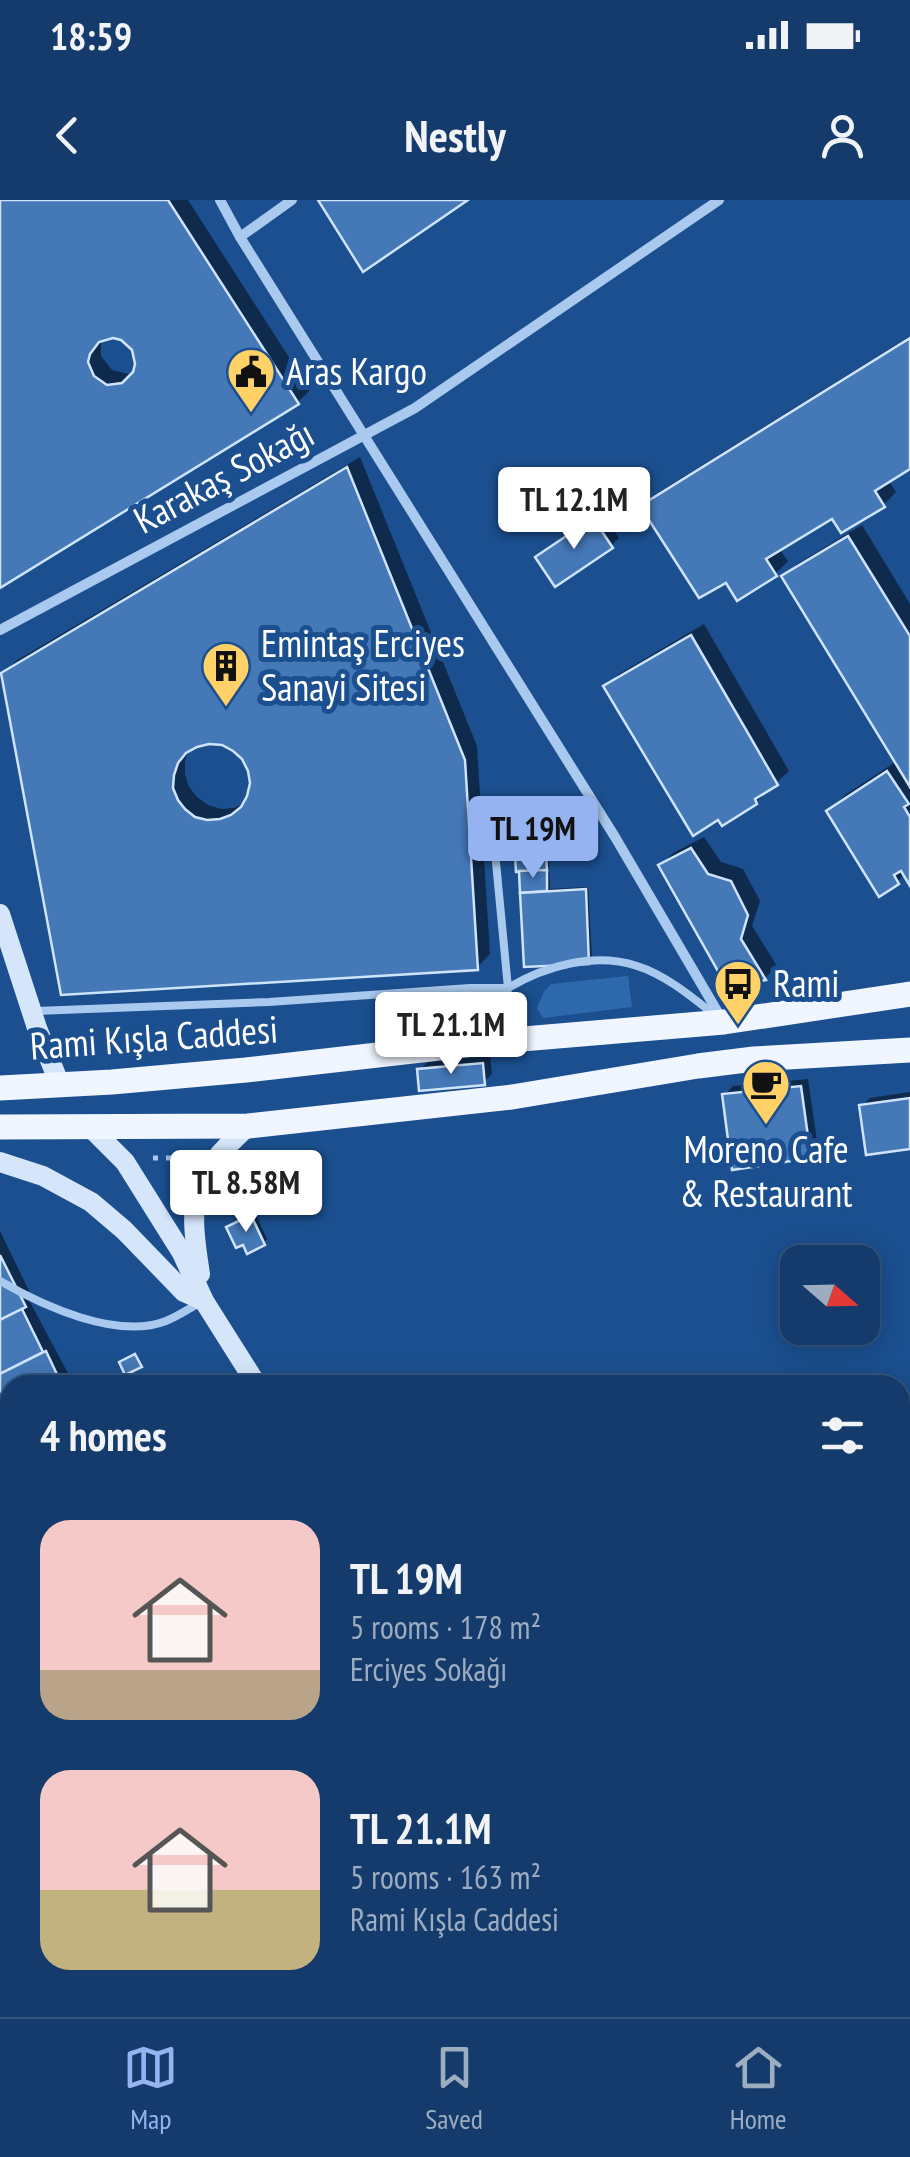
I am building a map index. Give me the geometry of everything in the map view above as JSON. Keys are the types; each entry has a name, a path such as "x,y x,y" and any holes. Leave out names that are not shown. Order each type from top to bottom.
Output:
{"main road":[{"path":"0,914 60,1084 88,1125 125,1162 251,1375"},
{"name":"Rami Kışla Caddesi","path":"0,1088 246,1070 724,1022 910,994"},
{"path":"724,1022 743,1052 754,1059"},
{"path":"0,1127 248,1126 512,1097 754,1059 910,1050"},
{"path":"204,1300 193,1232 198,1187 210,1164 248,1126"},
{"path":"0,1162 43,1176 92,1202 184,1292 204,1300"}],"street":[{"path":"220,200 615,837 724,1022"},
{"path":"240,237 292,200"},
{"name":"Karakaş Sokağı","path":"0,630 415,408 719,200"}],"lane":[{"path":"491,810 508,988 500,1042"},
{"path":"32,1012 508,988 536,972 569,964 604,962 636,965 694,998 724,1022"},
{"path":"0,1281 82,1317 139,1327 165,1321 204,1300"}],"path":[{"path":"140,1158 200,1158"}],"shaded area":[{"path":"628,976 632,1007 543,1018 537,1008 551,984"}],"building":[{"path":"0,200 168,200 299,404 0,588","holes":["121,340 132,350 133,372 122,383 107,385 94,376 88,362 90,354 99,342"]},
{"path":"318,200 468,200 363,272"},
{"path":"910,338 910,469 875,491 885,507 841,533 832,519 766,559 777,576 737,601 726,583 699,598 640,506"},
{"name":"Emintaş Erciyes Sanayi Sitesi","path":"347,467 465,760 478,970 61,995 1,673","holes":["222,745 242,759 248,771 247,796 231,815 207,820 195,817 178,800 173,788 178,763 197,747"]},
{"path":"593,518 613,548 555,587 535,557"},
{"path":"848,536 910,636 910,787 781,576"},
{"path":"691,635 778,785 722,826 718,820 693,836 603,686"},
{"path":"887,771 909,804 904,807 910,817 910,886 901,871 894,875 899,884 879,897 826,811"},
{"path":"544,821 547,870 516,872 513,822"},
{"path":"691,848 708,874 731,881 748,915 741,939 766,980 727,987 658,865"},
{"path":"547,870 547,891 520,893 519,871"},
{"path":"586,889 589,964 524,967 520,893"},
{"path":"483,1063 485,1085 419,1091 417,1069"},
{"name":"Moreno Cafe & Restaurant","path":"801,1086 811,1158 732,1170 722,1094"},
{"path":"910,1098 910,1149 866,1155 859,1105"},
{"path":"251,1215 265,1245 247,1254 243,1245 236,1248 226,1227"},
{"path":"0,1255 26,1307 0,1320"},
{"path":"22,1309 43,1352 0,1374 0,1320"},
{"path":"46,1351 57,1375 0,1375"},
{"path":"135,1354 142,1367 125,1375 119,1362"}],"place":[{"name":"Aras Kargo","path":"251,414"},
{"name":"Emintaş Erciyes Sanayi Sitesi","path":"226,708"},
{"name":"Rami","path":"738,1026"},
{"name":"Moreno Cafe & Restaurant","path":"766,1126"}]}
